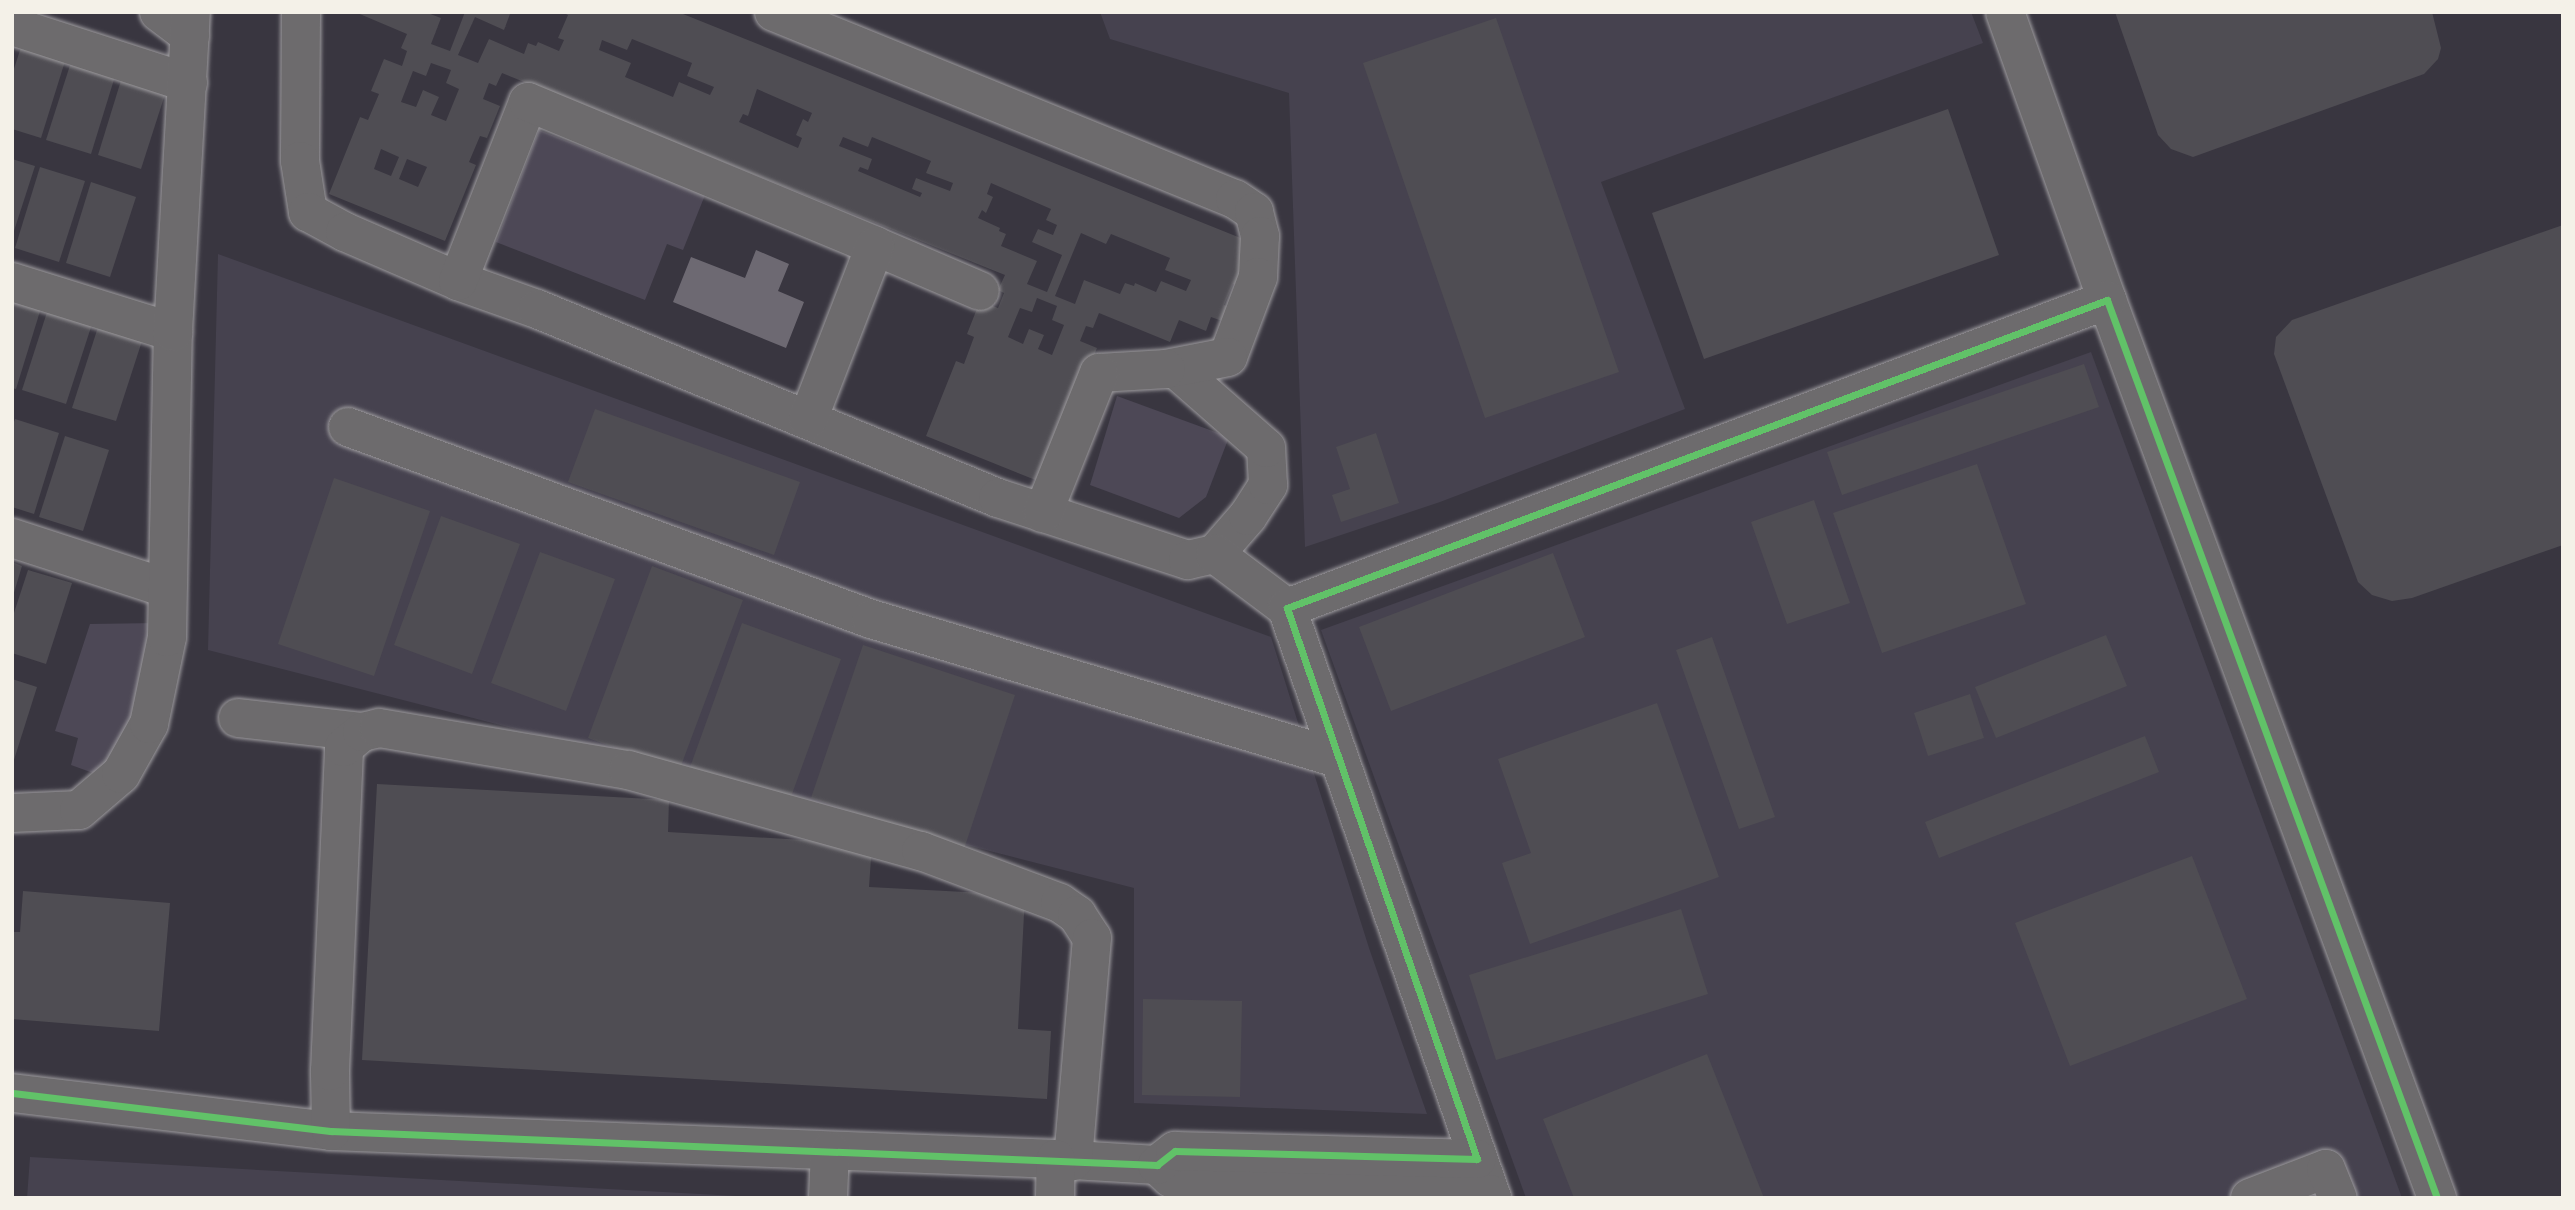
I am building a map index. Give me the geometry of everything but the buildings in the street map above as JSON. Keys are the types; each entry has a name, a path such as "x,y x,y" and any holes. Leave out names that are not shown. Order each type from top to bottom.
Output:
{"street":[{"path":"12,813 79,810 121,774 149,723 167,636 173,332 191,24 159,12"},
{"path":"301,12 300,161 309,212 345,232 458,281 537,309 998,498 1188,561 1224,544 1268,485 1266,448 1175,368"},
{"path":"775,12 1235,200 1254,212 1260,236 1258,277 1228,357 1175,368 1099,373 1043,513"},
{"path":"2005,12 2106,300 2437,1198"},
{"path":"12,26 188,83"},
{"path":"458,281 528,102 980,291"},
{"path":"808,420 875,246"},
{"path":"12,282 173,332"},
{"path":"1296,605 2106,300"},
{"path":"348,427 871,619 1339,758"},
{"path":"12,538 166,589"},
{"path":"12,1093 331,1131 1157,1165 1171,1178 1492,1196 1339,758 1296,605 1224,544"},
{"path":"238,718 362,732 379,728 628,770 921,851 1060,903 1077,915 1092,938 1064,1160 1055,1198"},
{"path":"331,1131 330,1071 344,747 362,732"},
{"path":"828,1198 830,1151"},
{"path":"1157,1165 1175,1151 1477,1159"},
{"path":"2250,1198 2326,1169 2338,1198"}],"shaded area":[{"path":"1100,12 1971,12 1983,43 1601,182 1685,409 1440,502 1305,547 1289,93 1110,39"},
{"path":"539,130 705,195 683,250 667,244 645,300 496,242"},
{"path":"756,250 789,264 778,291 804,302 786,348 673,302 691,257 745,278"},
{"path":"218,254 1271,637 1369,948 1427,1114 1134,1103 1134,888 208,650"},
{"path":"2091,352 2402,1198 1526,1198 1321,630"},
{"path":"1117,396 1229,437 1206,497 1179,518 1090,485"},
{"path":"158,623 132,741 96,774 71,765 78,738 55,731 90,624"},
{"path":"30,1157 277,1171 772,1198 27,1198"}],"cycle path":[{"path":"12,1093 331,1131 1157,1165 1175,1151 1477,1159 1287,608 2107,300 2437,1198"}]}
